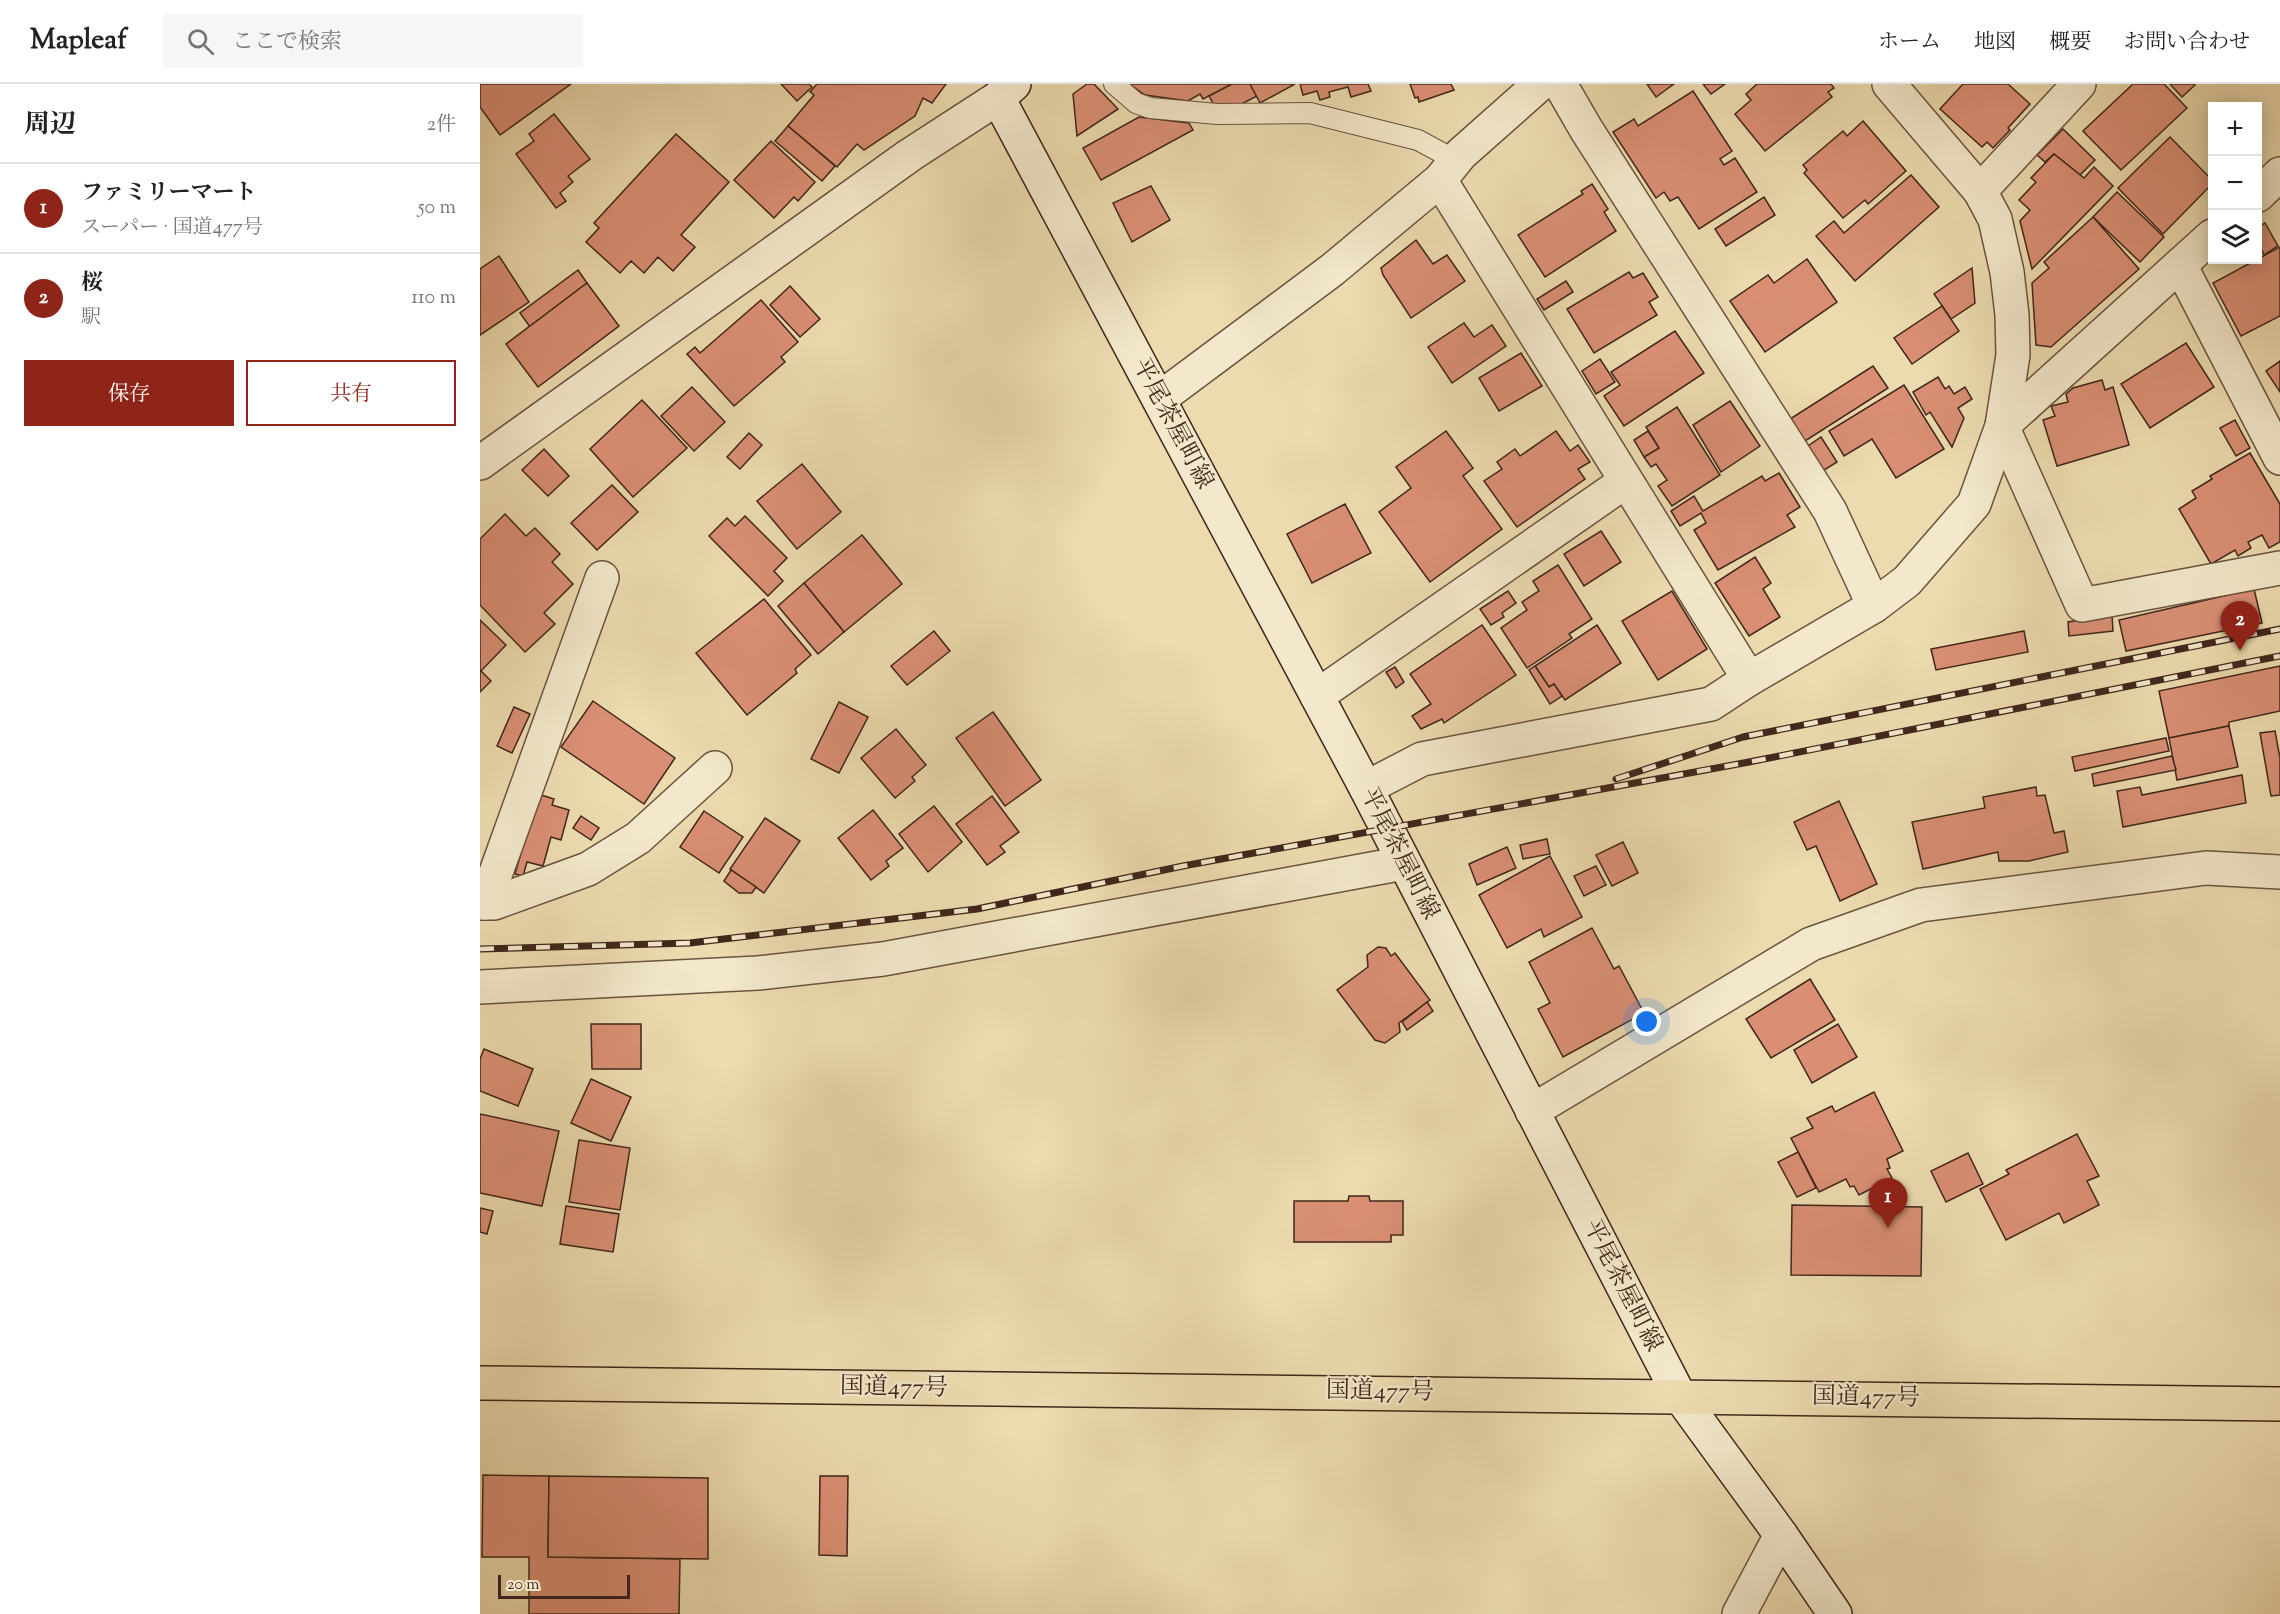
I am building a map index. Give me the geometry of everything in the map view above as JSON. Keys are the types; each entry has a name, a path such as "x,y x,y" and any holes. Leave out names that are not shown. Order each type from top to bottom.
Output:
{"highway":[{"name":"国道477号","path":"480,1383 1679,1395 2280,1404"}],"street":[{"path":"1159,399 1332,270 1448,170 1540,84"},
{"path":"1560,84 1592,139 1830,511 1874,606"},
{"path":"1366,788 1422,759 1712,704 1749,679 1874,606 1907,582 1974,504 2002,426 2013,355 2012,315 2007,272 1995,219 1980,191 1889,84"},
{"path":"1980,191 2079,84"},
{"path":"481,461 910,155 1006,91"},
{"name":"平尾茶屋町線","path":"1006,91 1159,399 1366,788 1679,1395 1781,1534 1835,1614"},
{"path":"1448,170 1626,481 1749,679"},
{"path":"2262,191 2280,174"},
{"path":"2002,426 2208,240"},
{"path":"2180,265 2280,458"},
{"path":"2002,426 2082,605 2280,568"},
{"path":"1317,696 1626,481"},
{"path":"602,578 483,903 494,903 588,869 638,838 715,768"},
{"path":"480,987 759,973 883,958 1404,863"},
{"path":"1532,1111 1810,944 1921,905 2206,868 2280,872"},
{"path":"1739,1614 1781,1534"}],"lane":[{"path":"1114,84 1136,104 1150,108 1217,114 1310,113 1418,140 1448,170"}],"building":[{"path":"480,84 571,84 500,135 480,107"},
{"path":"781,84 809,84 812,87 797,101"},
{"path":"817,84 946,84 932,103 923,98 915,116 864,150 857,144 837,167 788,126 814,95 810,92"},
{"path":"1087,84 1094,84 1118,109 1077,136 1073,94"},
{"path":"1129,84 1232,84 1203,99 1200,94 1188,101 1145,95"},
{"path":"1232,84 1250,84 1257,96 1238,106 1214,105 1209,96"},
{"path":"1250,84 1295,84 1260,103"},
{"path":"1300,84 1368,84 1371,91 1351,97 1348,87 1329,92 1330,97 1320,100 1317,91 1303,95"},
{"path":"1410,84 1451,84 1454,90 1419,102"},
{"path":"1647,84 1674,84 1656,97"},
{"path":"1703,84 1725,84 1711,94"},
{"path":"1757,84 1831,84 1834,88 1828,92 1832,97 1765,151 1735,114 1751,100 1746,94"},
{"path":"1963,84 2008,84 2030,104 1993,148 1987,142 1982,147 1940,109"},
{"path":"2133,84 2164,84 2187,108 2121,170 2083,131"},
{"path":"2170,84 2194,84 2195,85 2182,97"},
{"path":"1693,91 1732,151 1720,159 1724,165 1735,158 1757,192 1699,229 1678,197 1670,201 1664,192 1656,198 1613,132 1634,119 1638,126"},
{"path":"554,114 590,159 568,176 573,182 560,193 566,201 556,208 516,154 534,141 529,134"},
{"path":"1139,117 1189,123 1193,130 1101,180 1083,148"},
{"path":"1863,121 1906,171 1868,204 1865,200 1843,218 1804,173 1807,170 1803,165 1843,131 1847,136"},
{"path":"788,126 835,166 822,181 775,141"},
{"path":"2063,129 2095,160 2080,175 2054,154 2045,162 2037,155"},
{"path":"676,134 729,182 681,235 695,247 673,271 658,257 644,273 631,261 620,273 586,242 599,228 594,223"},
{"path":"2170,137 2208,176 2208,188 2163,234 2118,188"},
{"path":"771,141 815,182 798,201 794,197 774,218 734,180"},
{"path":"2054,154 2084,178 2094,167 2113,186 2032,269 2020,221 2030,210 2019,200 2036,182 2031,178"},
{"path":"1911,175 1939,207 1855,281 1816,236 1834,221 1844,233"},
{"path":"1592,184 1608,209 1604,212 1616,231 1545,277 1518,235 1583,194 1581,191"},
{"path":"1151,186 1170,220 1132,242 1113,203"},
{"path":"2117,192 2164,237 2140,262 2093,217"},
{"path":"1764,197 1775,215 1726,246 1715,229"},
{"path":"2093,217 2139,269 2051,347 2036,345 2032,283 2049,268 2044,262"},
{"path":"2265,223 2278,246 2264,255 2262,251 2262,225"},
{"path":"1416,240 1433,264 1447,255 1465,281 1411,318 1383,275 1381,268"},
{"path":"2280,247 2280,316 2241,336 2213,283 2248,264 2262,264 2262,257"},
{"path":"499,256 529,302 480,335 480,269"},
{"path":"1807,259 1837,302 1765,352 1730,301 1768,275 1774,283"},
{"path":"1972,268 1975,303 1951,319 1934,294"},
{"path":"578,270 587,283 530,327 520,313"},
{"path":"1629,272 1633,278 1643,273 1658,297 1649,302 1657,315 1594,353 1567,309"},
{"path":"1566,281 1573,292 1544,310 1537,299"},
{"path":"587,283 619,326 538,387 506,344"},
{"path":"790,286 820,319 800,337 770,305"},
{"path":"761,300 798,342 781,357 785,362 734,406 687,354 695,347 700,353"},
{"path":"1942,306 1959,331 1912,364 1894,338"},
{"path":"1464,323 1474,337 1492,325 1506,346 1452,383 1428,347"},
{"path":"1675,331 1704,373 1624,426 1604,396 1620,385 1611,372"},
{"path":"2186,343 2214,387 2150,428 2121,384"},
{"path":"1521,353 1542,386 1499,411 1479,378"},
{"path":"1600,359 1615,382 1596,394 1582,371"},
{"path":"2280,361 2280,392 2266,371"},
{"path":"1873,366 1888,388 1802,443 1787,421"},
{"path":"1938,377 1945,389 1949,386 1954,394 1965,387 1972,399 1958,408 1964,418 1952,447 1930,412 1926,415 1913,392"},
{"path":"2102,380 2105,390 2113,387 2129,445 2057,466 2043,420 2055,416 2051,406 2068,402 2066,394 2073,388"},
{"path":"1904,385 1944,449 1896,478 1872,439 1844,456 1829,431"},
{"path":"692,387 725,422 694,451 661,416"},
{"path":"642,400 687,448 633,497 590,449"},
{"path":"1730,401 1760,446 1721,472 1693,425"},
{"path":"1677,407 1720,475 1672,506 1658,486 1667,480 1656,464 1651,467 1644,457 1659,448 1646,427"},
{"path":"2235,420 2250,448 2236,456 2220,428"},
{"path":"1446,431 1473,468 1463,476 1502,529 1430,582 1379,512 1411,488 1396,467"},
{"path":"1556,431 1570,451 1578,445 1590,462 1578,469 1585,479 1517,527 1484,481 1502,469 1497,462 1515,449 1520,456"},
{"path":"1648,431 1659,448 1644,457 1634,440"},
{"path":"749,433 762,445 740,469 727,457"},
{"path":"1821,437 1837,462 1821,472 1805,448"},
{"path":"544,449 569,476 548,496 522,470"},
{"path":"2250,453 2280,504 2280,542 2269,548 2262,535 2248,542 2251,548 2238,556 2235,550 2211,564 2179,509 2196,498 2192,491 2212,479 2210,476"},
{"path":"802,464 841,512 797,549 757,501"},
{"path":"1779,473 1800,507 1787,515 1795,527 1718,570 1694,530 1706,523 1701,513 1680,526 1671,511 1694,496 1703,511 1762,476 1765,481"},
{"path":"612,485 638,512 597,550 571,523"},
{"path":"1345,504 1371,553 1312,583 1287,534"},
{"path":"505,514 526,536 535,528 560,554 552,562 573,584 544,613 555,624 525,652 480,605 480,539"},
{"path":"745,516 787,558 774,571 783,581 768,596 709,536 727,518 735,526"},
{"path":"1601,531 1621,562 1584,586 1564,554"},
{"path":"862,535 902,584 844,632 804,583"},
{"path":"1755,557 1771,583 1763,589 1780,617 1749,636 1715,583"},
{"path":"1558,565 1592,619 1569,634 1572,638 1527,668 1501,628 1527,610 1522,602 1539,591 1533,581"},
{"path":"804,583 844,632 818,654 778,606"},
{"path":"2254,589 2262,623 2126,651 2119,620"},
{"path":"1508,591 1516,603 1502,613 1504,617 1491,625 1480,609"},
{"path":"1672,591 1707,649 1658,680 1622,621"},
{"path":"764,599 811,655 795,669 797,673 747,715 696,653"},
{"path":"2112,615 2113,631 2069,636 2068,622"},
{"path":"480,620 506,645 481,671 491,681 480,692"},
{"path":"1482,625 1516,675 1444,723 1442,719 1421,729 1412,716 1431,704 1410,674"},
{"path":"1597,625 1621,663 1565,700 1554,684 1549,687 1535,666"},
{"path":"934,631 950,651 907,685 891,666"},
{"path":"2024,631 2028,652 1936,670 1931,649"},
{"path":"1535,666 1549,687 1554,684 1562,696 1550,704 1529,670"},
{"path":"2280,666 2280,711 2229,722 2229,726 2169,738 2159,691"},
{"path":"1395,667 1404,682 1396,688 1386,672"},
{"path":"593,701 675,758 644,804 561,747"},
{"path":"839,702 868,717 839,773 811,759"},
{"path":"514,707 530,714 512,753 497,746"},
{"path":"993,712 1041,780 1005,806 956,738"},
{"path":"2229,726 2238,767 2177,780 2169,738"},
{"path":"896,729 926,765 912,777 915,781 895,798 861,758"},
{"path":"2275,731 2280,758 2280,795 2271,796 2260,733"},
{"path":"2166,738 2169,751 2075,771 2072,757"},
{"path":"2172,756 2176,770 2094,786 2092,774"},
{"path":"2242,775 2246,803 2123,827 2117,791 2140,787 2142,795"},
{"path":"2036,787 2037,796 2045,795 2054,833 2064,831 2068,852 2029,861 1999,861 1998,852 1923,869 1912,822 1985,808 1983,797"},
{"path":"538,794 554,799 552,805 569,810 561,840 551,837 543,866 527,862 523,876 515,874"},
{"path":"992,796 1019,832 1000,846 1005,852 987,865 956,824"},
{"path":"1839,801 1877,884 1840,901 1816,846 1807,850 1794,822"},
{"path":"934,806 962,842 928,872 899,834"},
{"path":"873,810 903,848 886,861 889,866 871,880 838,838"},
{"path":"704,811 743,837 719,873 680,847"},
{"path":"581,816 599,828 591,840 573,828"},
{"path":"765,818 800,841 764,893 730,869"},
{"path":"1547,839 1550,854 1523,859 1520,845"},
{"path":"1623,842 1638,873 1612,886 1596,855"},
{"path":"1507,847 1516,868 1477,885 1469,864"},
{"path":"1550,856 1582,917 1544,937 1541,929 1507,948 1479,895"},
{"path":"1596,866 1606,885 1584,896 1574,876"},
{"path":"731,870 756,887 752,893 739,893 724,881"},
{"path":"1592,928 1614,969 1619,966 1644,1013 1563,1057 1538,1009 1550,1003 1529,962"},
{"path":"1378,947 1386,948 1391,956 1395,953 1430,1000 1399,1023 1400,1032 1385,1043 1375,1040 1337,990 1368,967 1367,955"},
{"path":"1810,979 1835,1020 1771,1058 1746,1019"},
{"path":"1427,1002 1433,1011 1407,1030 1402,1022"},
{"path":"591,1024 641,1024 641,1069 592,1069"},
{"path":"1838,1024 1857,1057 1812,1083 1794,1050"},
{"path":"484,1049 533,1069 518,1106 480,1091 480,1059"},
{"path":"591,1079 631,1097 611,1141 571,1123"},
{"path":"1874,1092 1903,1151 1887,1159 1890,1168 1887,1169 1892,1178 1859,1195 1854,1186 1850,1187 1846,1179 1819,1192 1791,1138 1813,1128 1807,1118 1832,1106 1835,1112"},
{"path":"480,1114 559,1131 542,1206 480,1193"},
{"path":"2077,1134 2099,1176 2087,1181 2099,1205 2064,1223 2059,1213 2006,1240 1980,1189 2009,1174 2006,1170"},
{"path":"579,1140 630,1148 620,1210 569,1202"},
{"path":"1798,1152 1816,1188 1797,1197 1778,1162"},
{"path":"1968,1153 1983,1184 1946,1202 1931,1171"},
{"path":"1349,1196 1369,1196 1370,1201 1403,1201 1403,1235 1391,1235 1391,1242 1294,1242 1294,1201 1348,1201"},
{"path":"1792,1205 1922,1207 1921,1276 1791,1275"},
{"path":"566,1206 619,1214 613,1252 560,1244"},
{"path":"480,1208 493,1211 487,1234 480,1232"},
{"path":"483,1475 549,1476 548,1557 680,1559 679,1614 529,1614 529,1557 482,1557"},
{"path":"549,1476 708,1478 708,1559 548,1557"},
{"path":"820,1476 848,1476 847,1556 819,1555"}],"railway":[{"path":"1616,779 1743,737 2280,629"},
{"path":"480,949 690,943 977,909 1183,866 1749,762 2280,656"}],"place":[{"name":"桜","path":"2240,651"},
{"name":"ファミリーマート","path":"1888,1228"}]}
